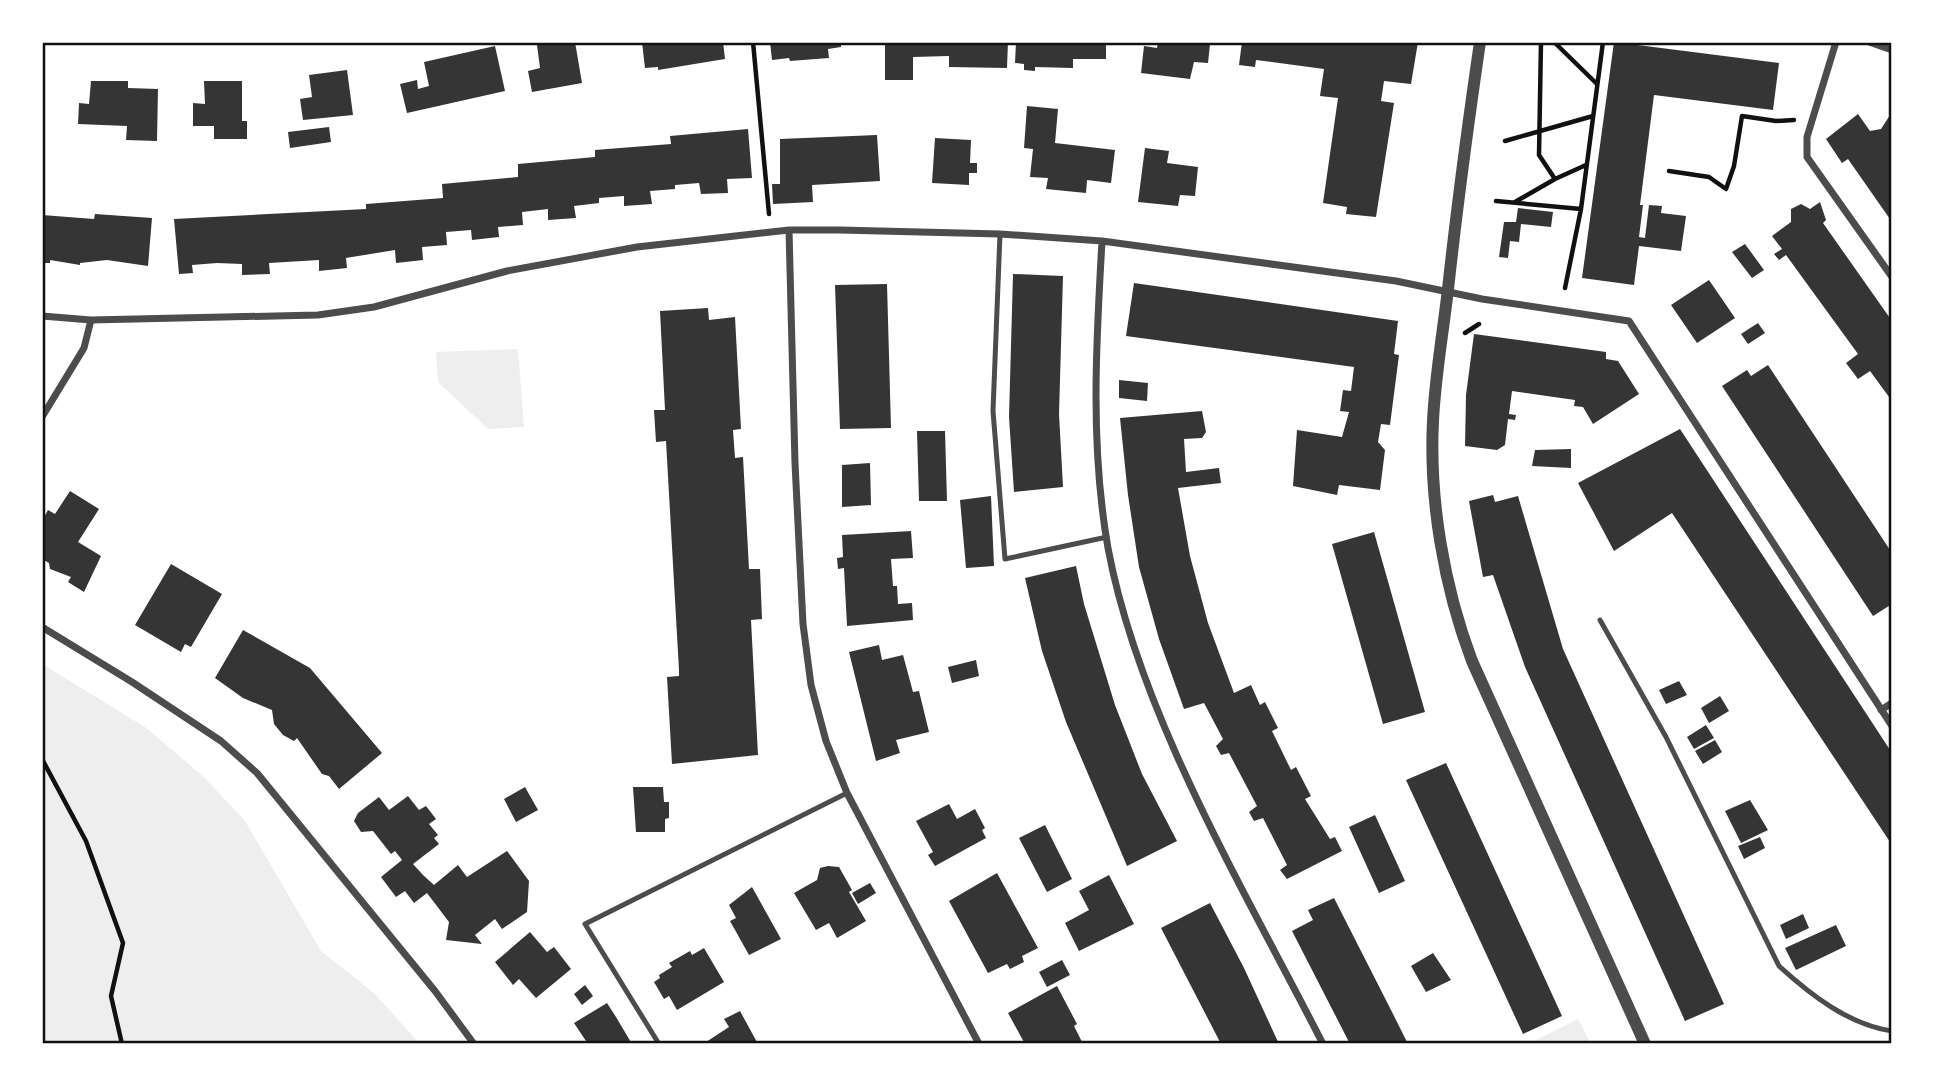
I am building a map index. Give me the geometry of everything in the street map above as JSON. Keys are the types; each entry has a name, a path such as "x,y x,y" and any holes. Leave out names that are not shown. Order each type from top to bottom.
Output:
{"street":[{"path":"1480,42 1433,421 1434,461 1446,567 1459,626 1494,712 1646,1044"},
{"path":"1836,42 1807,137 1807,157 1892,277"},
{"path":"1868,42 1892,50"},
{"path":"789,230 795,463 803,624 811,685 823,730 847,793 979,1044"},
{"path":"42,316 91,320 318,315 374,307 507,271 637,247 789,230 1000,234 1102,241 1396,281 1447,292 1629,321 1892,726"},
{"path":"1102,241 1094,425 1107,537 1135,647 1201,806 1323,1044"},
{"path":"42,417 84,348 91,320"},
{"path":"42,627 199,726 257,773 427,981 474,1044"},
{"path":"1881,710 1892,702"}],"lane":[{"path":"1000,234 993,411 1005,559 1107,537"},
{"path":"1600,620 1666,737 1779,967 1803,988 1848,1017 1892,1031"},
{"path":"659,1044 585,924 847,793"}],"path":[{"path":"754,42 769,215"},
{"path":"1541,42 1539,155 1555,179"},
{"path":"1554,42 1597,84"},
{"path":"1565,288 1581,209 1602,42"},
{"path":"1505,141 1593,116"},
{"path":"1669,171 1709,177 1726,188 1734,166 1742,116 1776,121 1813,118"},
{"path":"1514,202 1586,165"},
{"path":"1496,201 1581,209"},
{"path":"1463,340 1469,328 1479,324"},
{"path":"42,759 86,841 123,943 111,996 122,1044"}],"shaded area":[{"path":"518,349 524,427 488,429 438,382 436,352"},
{"path":"42,664 145,727 204,777 245,821 321,951 374,993 420,1044 42,1044"},
{"path":"1578,1019 1591,1044 1528,1044"}],"building":[{"path":"575,42 582,83 532,92 528,71 540,68 537,45"},
{"path":"642,42 723,42 725,59 658,70 658,67 645,68"},
{"path":"770,42 841,42 841,47 828,49 829,58 772,60"},
{"path":"885,42 1008,42 1007,68 949,67 949,56 913,57 913,80 885,80"},
{"path":"1016,42 1106,42 1106,59 1073,59 1073,68 1035,67 1035,71 1024,70 1024,64 1015,63"},
{"path":"1158,42 1210,44 1208,63 1194,62 1190,79 1141,73 1144,46 1157,48"},
{"path":"1242,42 1418,42 1411,84 1384,81 1381,101 1394,103 1376,217 1346,214 1347,207 1323,203 1338,98 1320,96 1324,69 1256,60 1255,67 1239,65"},
{"path":"1614,42 1779,63 1773,110 1654,95 1640,205 1643,205 1639,237 1645,238 1649,205 1662,206 1661,213 1686,216 1681,251 1639,246 1634,285 1582,278"},
{"path":"495,46 505,91 407,113 400,84 417,80 418,89 429,86 424,62"},
{"path":"347,70 353,115 303,120 300,99 312,97 309,75"},
{"path":"91,81 128,81 128,88 158,89 157,141 126,140 127,126 78,124 79,103 89,104"},
{"path":"204,81 242,81 242,121 247,121 247,139 214,139 214,126 193,126 193,103 205,104"},
{"path":"1027,106 1058,109 1055,143 1115,150 1111,183 1087,180 1086,193 1046,189 1048,178 1030,177 1033,149 1024,148"},
{"path":"1892,112 1892,222 1848,159 1842,163 1826,139 1858,114 1870,131 1881,129"},
{"path":"329,127 331,142 290,148 288,132"},
{"path":"748,129 752,178 727,179 728,193 701,194 699,183 675,185 675,189 650,191 652,204 624,206 624,196 599,198 599,203 574,206 576,218 548,220 548,209 522,212 523,225 498,227 499,237 472,240 471,230 446,232 447,245 422,247 423,260 396,263 395,250 346,258 347,268 319,271 319,260 269,263 270,274 242,275 242,264 217,263 192,265 193,273 179,274 174,219 366,209 366,204 443,198 442,184 518,177 518,164 595,157 595,150 671,144 670,136"},
{"path":"877,135 880,181 812,185 813,202 773,204 772,184 780,184 780,139"},
{"path":"935,138 971,140 970,163 977,163 977,173 969,173 969,185 932,183"},
{"path":"1145,148 1169,151 1167,163 1198,167 1195,196 1180,195 1178,206 1138,202"},
{"path":"1820,202 1826,220 1823,223 1892,321 1892,401 1870,371 1858,379 1846,363 1858,354 1786,255 1779,260 1774,254 1782,249 1772,236 1791,222 1791,209 1801,204 1810,209"},
{"path":"1518,208 1553,212 1551,227 1521,224 1519,242 1510,241 1508,258 1499,257 1504,222 1516,222"},
{"path":"95,214 152,218 148,266 107,260 80,265 50,260 50,263 42,263 42,215 94,219"},
{"path":"1745,244 1764,270 1752,278 1732,252"},
{"path":"1013,274 1063,276 1059,414 1063,487 1014,492 1009,417"},
{"path":"1709,280 1735,318 1697,343 1671,305"},
{"path":"1134,283 1398,321 1394,354 1399,355 1390,425 1381,424 1378,442 1385,450 1380,490 1339,485 1337,495 1293,486 1297,430 1342,437 1349,412 1340,411 1343,390 1351,391 1354,367 1126,336"},
{"path":"887,284 891,428 840,429 835,285"},
{"path":"708,308 709,320 735,317 741,429 733,430 735,458 743,457 749,569 760,569 762,619 751,620 758,755 672,764 667,677 679,676 679,670 666,441 656,442 654,410 665,410 660,311"},
{"path":"1758,323 1765,333 1748,344 1741,334"},
{"path":"1474,334 1606,352 1606,359 1618,361 1639,394 1593,424 1583,407 1574,406 1575,400 1512,391 1509,414 1516,415 1515,420 1508,419 1505,445 1497,450 1465,446 1466,395"},
{"path":"1768,365 1892,553 1892,604 1873,616 1722,386 1747,370 1751,376"},
{"path":"1119,380 1148,383 1147,401 1119,398"},
{"path":"1202,411 1206,432 1202,438 1184,439 1186,472 1219,468 1221,483 1178,488 1190,556 1208,623 1234,693 1251,685 1260,705 1265,702 1278,728 1272,731 1291,770 1296,767 1311,796 1305,799 1330,839 1335,837 1342,851 1287,879 1280,870 1287,865 1263,818 1254,821 1249,812 1257,806 1229,753 1221,755 1216,746 1223,739 1204,703 1184,709 1159,639 1139,567 1120,418"},
{"path":"1680,429 1892,753 1892,845 1672,513 1614,551 1578,483"},
{"path":"917,431 945,431 947,501 919,501"},
{"path":"1571,449 1571,468 1532,466 1535,450"},
{"path":"870,463 871,505 842,507 842,465"},
{"path":"70,491 99,509 78,542 101,556 84,592 68,582 71,577 50,569 49,563 42,559 42,521 48,510 55,514"},
{"path":"1493,495 1495,502 1518,496 1563,649 1724,1004 1685,1021 1525,667 1493,575 1483,577 1469,501"},
{"path":"991,496 994,566 966,568 960,500"},
{"path":"911,531 913,558 891,559 893,586 897,586 898,604 912,603 913,620 847,626 844,568 838,569 837,558 843,557 842,535"},
{"path":"1374,532 1425,712 1383,724 1332,544"},
{"path":"171,564 222,594 191,647 185,644 181,652 135,625"},
{"path":"1076,566 1084,604 1115,705 1142,774 1177,841 1127,866 1066,722 1042,651 1025,578"},
{"path":"243,630 310,668 382,753 339,789 329,776 322,774 297,738 294,741 283,735 274,724 272,710 243,698 215,678"},
{"path":"879,645 882,660 903,655 913,692 919,691 929,732 896,740 900,753 876,761 849,652"},
{"path":"976,660 979,676 952,683 948,667"},
{"path":"1679,681 1687,695 1666,704 1659,690"},
{"path":"1720,696 1729,711 1709,723 1701,708"},
{"path":"1706,725 1714,738 1694,749 1687,737"},
{"path":"1715,740 1722,752 1703,764 1695,751"},
{"path":"1446,763 1562,1016 1523,1034 1406,780"},
{"path":"525,787 538,810 516,822 504,799"},
{"path":"633,787 663,787 664,802 669,802 669,818 665,819 665,832 636,832"},
{"path":"408,796 419,810 426,806 436,819 429,824 438,835 434,838 439,844 413,864 423,875 434,885 458,865 467,877 507,851 529,881 527,912 502,929 495,919 475,935 482,944 446,940 449,922 427,893 414,903 405,891 396,897 381,877 402,860 395,851 391,854 373,831 361,832 354,821 358,813 379,797 389,810"},
{"path":"1750,800 1768,830 1741,843 1725,811"},
{"path":"949,804 957,819 975,809 985,828 982,830 986,838 935,866 928,855 933,852 916,821"},
{"path":"1375,815 1405,881 1379,893 1349,827"},
{"path":"1045,825 1072,879 1047,892 1019,838"},
{"path":"1760,837 1765,848 1744,859 1738,846"},
{"path":"839,867 852,890 849,892 866,921 837,938 829,923 816,930 794,893 817,880 820,868"},
{"path":"997,873 1038,948 1022,956 1024,962 1010,969 1007,964 988,973 949,901"},
{"path":"1109,875 1134,924 1079,951 1065,923 1089,910 1079,891"},
{"path":"870,883 876,893 858,904 852,893"},
{"path":"752,887 781,939 749,955 730,921 736,918 729,905"},
{"path":"1334,898 1408,1044 1350,1044 1292,931 1313,920 1308,910"},
{"path":"1210,903 1279,1044 1221,1044 1161,928"},
{"path":"1803,914 1809,928 1786,939 1780,925"},
{"path":"1836,925 1846,946 1796,970 1785,948"},
{"path":"530,932 547,952 554,947 571,969 536,998 519,979 513,985 495,962"},
{"path":"704,948 724,982 677,1010 669,996 664,999 654,982 660,978 659,975 672,967 669,963 690,951 692,955"},
{"path":"1433,953 1451,980 1426,992 1411,966"},
{"path":"1062,960 1070,975 1047,987 1039,972"},
{"path":"585,985 593,996 582,1005 574,994"},
{"path":"1057,986 1077,1024 1074,1026 1083,1044 1025,1044 1008,1013"},
{"path":"607,1003 632,1044 588,1044 574,1023"},
{"path":"740,1011 758,1044 703,1044 729,1027 724,1019"}]}
